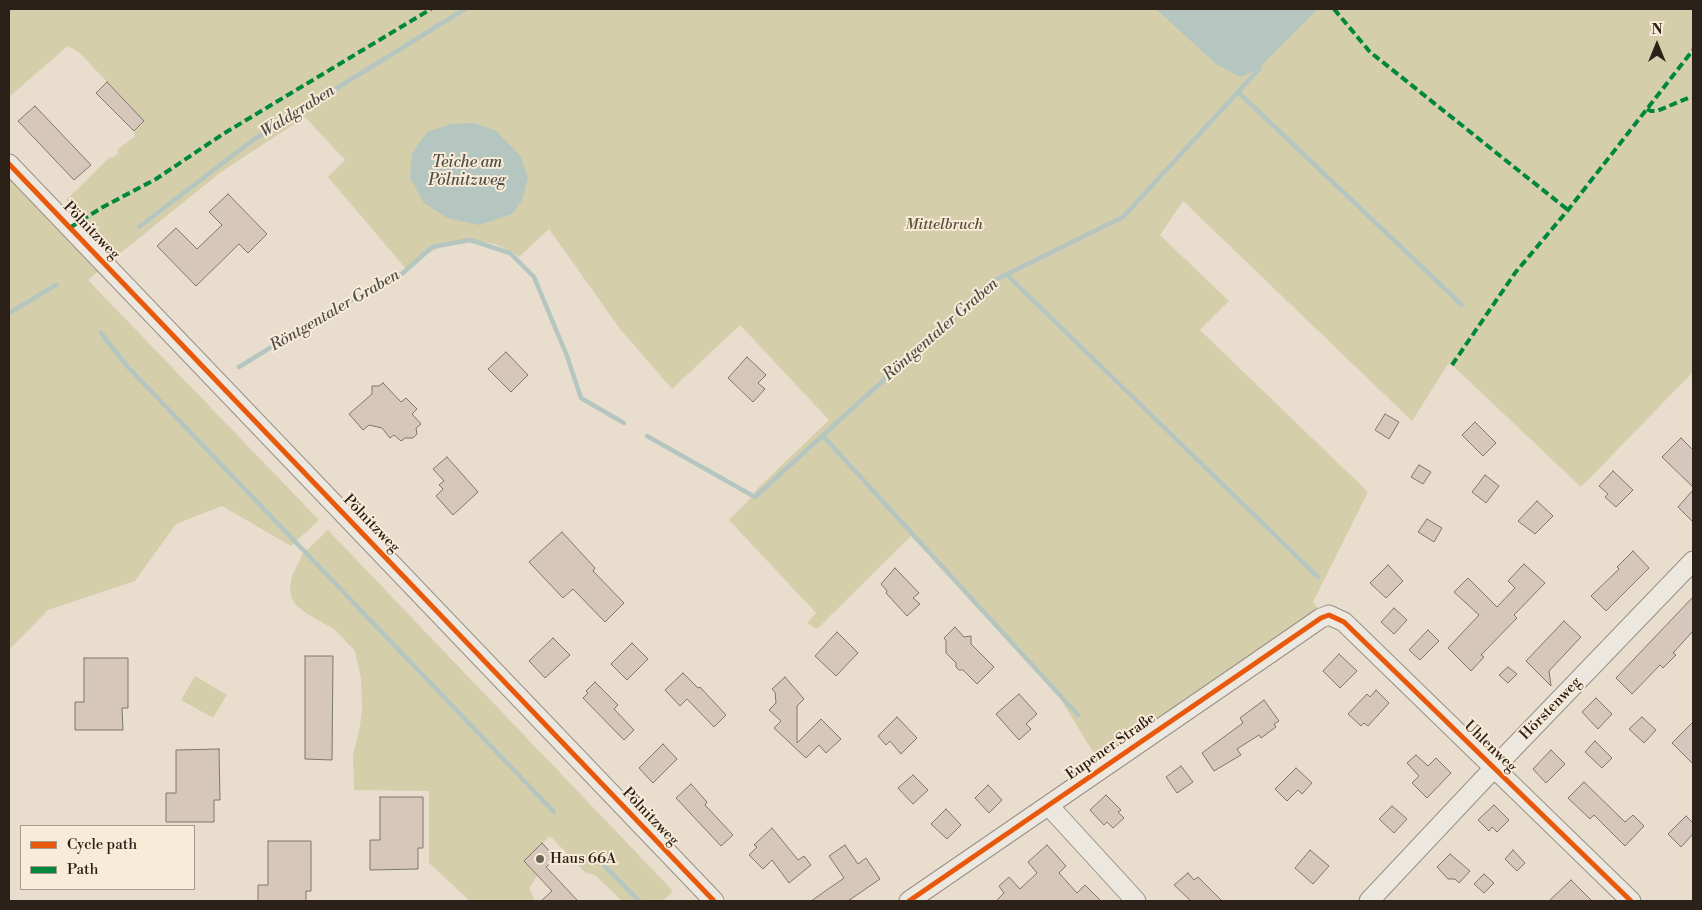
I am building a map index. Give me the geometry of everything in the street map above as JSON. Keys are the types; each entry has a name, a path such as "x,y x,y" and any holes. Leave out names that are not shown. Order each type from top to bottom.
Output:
{"street":[{"name":"Pölnitzweg","path":"9,164 714,901"},
{"name":"Hörstenweg","path":"1369,901 1693,561"},
{"name":"Uhlenweg","path":"1329,616 1344,622 1631,901"},
{"name":"Eupener Straße","path":"908,901 1321,618 1329,616"},
{"path":"1048,806 1136,901"}],"green space":[{"name":"Mittelbruch","path":"9,9 1693,9 1693,372 1581,487 1452,365 1448,364 1412,421 1183,201 1160,235 1229,301 1200,330 1368,492 1313,602 1318,608 1304,624 1105,764 1093,752 1060,698 911,536 817,629 807,623 816,613 729,520 752,497 756,490 829,420 740,325 672,389 620,329 549,229 519,257 495,244 471,240 440,247 421,257 406,269 328,177 345,160 305,117 221,172 118,255 66,200 110,157 112,158 119,153 117,150 135,136 134,132 144,122 80,53 68,46 9,97"},
{"path":"9,175 100,270 88,280 319,520 291,546 222,506 176,524 135,581 48,610 9,650"},
{"path":"328,530 673,891 663,901 622,901 595,875 586,873 550,836 524,861 537,876 529,888 535,901 470,901 429,863 429,791 354,790 353,756 362,708 361,679 355,651 335,630 304,612 296,605 291,597 290,588 292,576 302,555"},
{"path":"195,676 227,695 213,718 181,700"}],"water":[{"path":"1156,9 1318,9 1257,70 1240,77 1216,64"},
{"name":"Teiche am Pölnitzweg","path":"473,123 495,130 521,157 528,178 522,200 512,214 479,225 447,218 424,203 410,178 412,153 427,132 451,124"}],"building":[{"path":"107,82 144,121 134,131 96,93"},
{"path":"35,106 91,165 74,180 18,121"},
{"path":"228,194 267,234 248,253 239,244 196,286 157,246 176,228 197,249 222,225 209,212"},
{"path":"506,352 528,375 511,392 488,369"},
{"path":"747,357 766,375 758,383 765,389 753,402 728,378"},
{"path":"383,383 401,402 406,398 417,409 412,414 421,424 416,428 417,434 413,438 405,438 401,441 394,435 390,438 382,428 369,425 363,430 349,414 372,394 372,386 379,386"},
{"path":"1385,414 1399,422 1389,439 1375,430"},
{"path":"1475,422 1496,443 1483,456 1462,435"},
{"path":"1681,438 1693,450 1693,487 1662,457"},
{"path":"447,457 478,492 453,515 436,496 443,489 439,485 444,481 433,469"},
{"path":"1419,465 1431,472 1423,484 1411,477"},
{"path":"1613,471 1633,490 1616,507 1605,497 1608,494 1599,486"},
{"path":"1485,475 1499,486 1486,503 1472,492"},
{"path":"1693,490 1693,522 1678,507"},
{"path":"1537,501 1553,516 1535,534 1518,521"},
{"path":"1427,519 1442,528 1434,542 1418,532"},
{"path":"562,532 595,568 593,571 624,603 605,622 573,589 563,598 529,562"},
{"path":"1633,551 1649,568 1606,611 1591,596 1619,569 1617,567"},
{"path":"1524,564 1545,583 1514,615 1517,618 1481,655 1484,657 1471,671 1448,648 1479,615 1454,592 1468,578 1497,607 1515,588 1508,581"},
{"path":"1388,565 1403,581 1386,598 1370,583"},
{"path":"895,568 919,593 913,598 920,604 907,616 886,593 887,591 881,584"},
{"path":"1693,597 1693,631 1673,653 1676,655 1663,668 1660,665 1632,694 1616,678"},
{"path":"1394,608 1407,620 1394,634 1381,622"},
{"path":"1564,621 1581,637 1549,671 1551,686 1526,661"},
{"path":"955,627 964,637 971,636 971,644 994,667 977,684 963,670 959,670 956,667 956,663 946,653 946,641 944,638"},
{"path":"1428,630 1439,641 1420,660 1409,650"},
{"path":"837,632 858,653 836,676 815,656"},
{"path":"553,638 570,655 545,678 529,661"},
{"path":"632,643 648,659 627,680 611,664"},
{"path":"1339,654 1357,671 1340,688 1323,671"},
{"path":"305,656 333,656 332,760 305,759"},
{"path":"84,658 128,658 128,708 122,708 123,730 75,730 75,702 84,702"},
{"path":"1508,667 1517,674 1508,683 1499,675"},
{"path":"683,673 698,688 700,687 726,715 714,727 687,699 680,706 665,690"},
{"path":"785,677 804,699 797,706 797,743 821,719 841,739 826,753 819,745 806,758 774,728 781,721 769,710 776,703 775,692 772,689"},
{"path":"595,682 618,705 614,709 634,730 624,740 583,698 588,693 586,691"},
{"path":"1376,690 1389,703 1368,726 1364,723 1361,726 1348,714 1367,694 1370,697"},
{"path":"1019,694 1037,714 1026,724 1031,729 1019,740 996,714"},
{"path":"1596,698 1612,714 1598,729 1582,712"},
{"path":"1264,700 1279,721 1274,724 1276,727 1261,738 1259,735 1237,749 1241,755 1214,771 1202,753 1243,723 1240,718"},
{"path":"897,717 917,738 901,754 890,741 886,745 878,736"},
{"path":"1642,717 1656,730 1644,743 1629,729"},
{"path":"1693,722 1693,764 1672,743"},
{"path":"1595,741 1612,758 1602,768 1585,752"},
{"path":"663,744 677,759 653,783 639,768"},
{"path":"219,749 220,800 214,800 214,822 166,822 166,793 176,793 176,750"},
{"path":"1551,750 1565,764 1546,783 1533,769"},
{"path":"1416,755 1428,766 1436,758 1451,773 1427,798 1412,783 1419,776 1407,763"},
{"path":"1181,766 1193,782 1177,793 1166,777"},
{"path":"1296,768 1312,783 1302,794 1298,790 1287,801 1275,789"},
{"path":"913,775 928,790 913,804 898,788"},
{"path":"1584,782 1625,822 1633,815 1644,826 1625,846 1594,815 1590,819 1568,798"},
{"path":"691,784 707,802 705,805 733,835 721,846 676,798"},
{"path":"988,785 1002,800 989,813 975,798"},
{"path":"1106,795 1121,810 1118,812 1124,818 1113,828 1107,822 1104,825 1090,810"},
{"path":"380,797 423,797 423,848 418,848 418,869 370,870 370,840 380,840"},
{"path":"1494,805 1509,820 1497,832 1492,827 1489,831 1478,820"},
{"path":"1392,806 1407,819 1394,833 1379,819"},
{"path":"946,809 961,825 947,839 931,824"},
{"path":"1686,816 1693,823 1693,834 1681,847 1668,834"},
{"path":"772,828 798,860 804,856 811,865 789,883 772,860 763,869 749,855 757,847 754,845"},
{"path":"268,841 311,841 311,891 306,891 306,901 258,901 258,885 268,885"},
{"path":"542,843 556,858 546,867 578,901 541,901 552,891 524,861"},
{"path":"845,845 858,864 866,858 880,879 848,901 811,901 844,878 829,856"},
{"path":"1047,845 1066,866 1059,873 1077,893 1085,885 1101,901 996,901 1004,893 999,886 1009,877 1020,889 1037,873 1028,862"},
{"path":"1310,850 1329,866 1313,884 1295,868"},
{"path":"1513,850 1525,863 1517,871 1505,859"},
{"path":"1450,854 1470,871 1459,883 1455,879 1448,879 1437,867"},
{"path":"1188,873 1194,880 1198,877 1222,901 1191,901 1174,885"},
{"path":"1484,874 1494,883 1484,893 1474,884"},
{"path":"1571,880 1592,901 1549,901"}],"waterway":[{"name":"Waldgraben","path":"139,227 253,140 465,9"},
{"name":"Röntgentaler Graben","path":"647,436 755,497 993,281 1123,217 1260,68"},
{"path":"1238,92 1462,305"},
{"name":"Röntgentaler Graben","path":"239,367 325,314 403,273 432,247 470,240 510,253 534,277 567,356 581,398 624,423"},
{"path":"1007,275 1318,577"},
{"name":"Waldgraben","path":"9,313 56,285"},
{"path":"101,333 126,365 554,812"},
{"path":"823,436 1078,715"},
{"path":"595,856 639,901"}],"marked path":[{"path":"71,227 103,207 156,179 223,134 431,9"},
{"path":"1334,9 1370,52 1568,210"},
{"path":"1452,365 1515,273 1568,210 1693,50"},
{"path":"1647,109 1657,111 1688,98 1693,98"}],"cycle path":[{"path":"9,164 714,901"},
{"path":"909,901 1321,618 1329,615 1344,622 1631,901"}],"place":[{"name":"Haus 66A","path":"540,859"}]}
